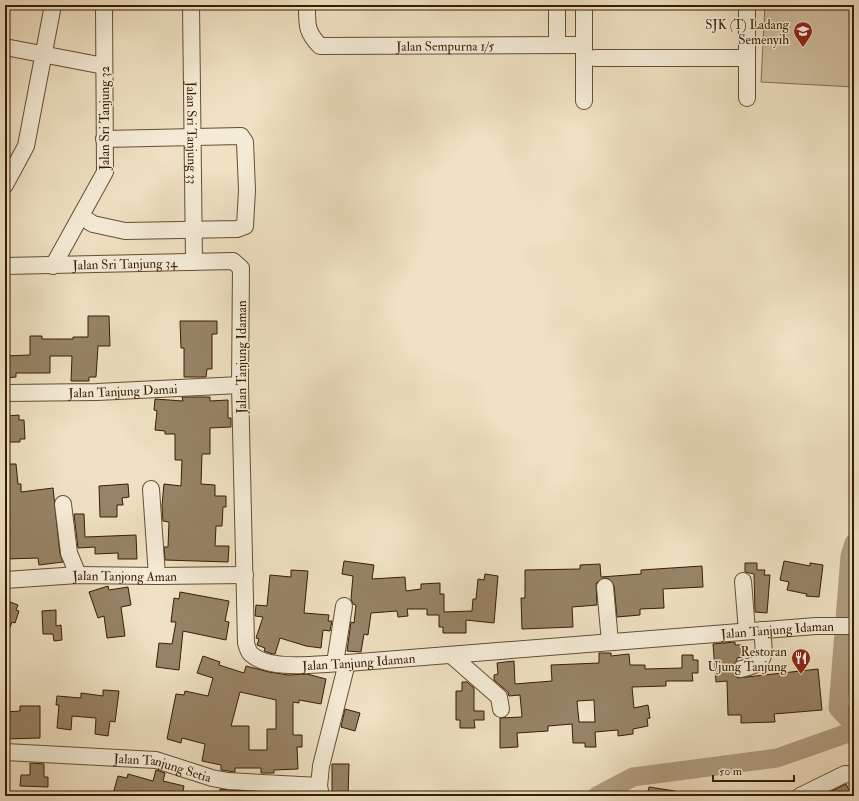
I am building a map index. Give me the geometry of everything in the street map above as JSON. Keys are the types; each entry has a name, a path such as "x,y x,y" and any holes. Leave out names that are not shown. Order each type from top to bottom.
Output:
{"street":[{"path":"5,185 26,146 53,5"},
{"name":"Jalan Sri Tanjung 32","path":"53,266 105,172 104,5"},
{"name":"Jalan Sri Tanjung 33","path":"191,5 194,137 194,262"},
{"name":"Jalan Sempurna 1/5","path":"307,5 307,25 311,37 320,46 584,45"},
{"path":"557,5 557,45"},
{"path":"584,5 584,45 590,99 595,58 594,5"},
{"path":"747,5 747,98"},
{"path":"5,47 104,66"},
{"path":"595,58 747,58"},
{"path":"81,216 93,224 125,231 237,230 245,226 247,190 245,142 242,136 104,140"},
{"name":"Jalan Sri Tanjung 34","path":"5,266 233,261 241,268"},
{"name":"Jalan Tanjung Idaman","path":"241,268 240,385 246,643 250,653 262,661 276,665 341,663 816,626 854,626"},
{"name":"Jalan Tanjung Damai","path":"5,393 97,392 240,385"},
{"path":"151,489 157,576"},
{"path":"63,504 69,552 78,575"},
{"name":"Jalan Tanjong Aman","path":"5,580 78,575 245,575"},
{"path":"741,669 756,666 762,660 764,652 754,631 743,581"},
{"path":"605,586 610,642"},
{"path":"320,791 322,766 341,663 344,606"},
{"path":"451,655 499,697 501,709"},
{"name":"Jalan Tanjung Setia","path":"5,752 156,760 228,781 320,791"},
{"path":"800,796 845,774 854,775"}],"shaded area":[{"name":"SJK (T) Ladang Semenyih","path":"765,5 854,5 854,87 761,82"}],"building":[{"path":"88,316 109,316 110,346 98,346 96,377 89,377 89,381 71,381 72,356 50,356 50,373 16,373 16,377 5,378 5,356 30,355 30,336 42,336 42,339 73,339 73,337 88,337"},
{"path":"180,321 217,321 217,334 212,334 212,369 207,369 206,377 184,377 184,348 181,348"},
{"path":"182,397 210,397 210,401 228,400 228,418 231,418 231,427 210,428 210,454 202,454 201,484 215,485 215,496 226,496 226,507 223,507 222,526 216,526 215,546 229,546 228,562 165,560 164,547 168,547 169,522 163,521 162,506 164,484 181,486 182,460 175,460 175,434 165,434 165,431 155,430 157,411 154,410 155,399 183,401"},
{"path":"19,415 19,420 24,420 25,439 20,439 20,442 9,442 9,439 5,439 5,421 7,420 7,416"},
{"path":"5,464 16,464 18,484 21,484 21,492 53,488 60,554 63,562 39,565 38,558 7,559 6,533 10,533 8,506 5,506"},
{"path":"128,484 129,497 122,498 123,505 117,505 117,517 100,517 99,486"},
{"path":"74,514 84,514 85,537 136,535 137,559 118,559 118,553 95,554 95,547 78,548"},
{"path":"344,561 374,565 372,579 405,577 406,591 421,589 421,584 440,583 440,594 444,594 444,612 472,611 473,599 476,599 478,579 484,580 485,574 498,576 494,623 466,620 466,633 443,633 443,627 439,627 439,615 427,615 427,609 407,609 408,616 398,617 397,611 371,613 368,635 364,634 361,652 347,651 351,622 354,623 356,605 353,604 351,599 353,576 342,574"},
{"path":"784,561 810,566 810,563 823,565 819,597 806,596 807,594 787,590 789,582 780,580"},
{"path":"745,563 757,563 757,570 765,570 764,575 770,575 767,613 755,612 754,574 745,572"},
{"path":"600,564 601,577 641,574 641,570 702,566 703,587 663,589 664,608 640,609 640,615 617,617 614,586 609,579 604,578 596,583 597,605 572,607 573,627 522,629 521,598 525,598 525,570 580,569 580,565"},
{"path":"291,570 308,571 304,613 329,615 328,621 332,621 330,631 323,630 321,648 306,646 280,638 275,654 273,654 264,651 265,648 257,645 259,639 256,638 263,617 255,616 256,605 267,606 270,575 291,577"},
{"path":"108,586 109,590 128,587 131,605 121,607 125,636 107,638 104,616 98,618 89,592"},
{"path":"180,592 229,601 225,621 229,622 226,640 183,631 179,670 156,667 159,643 172,644 176,622 171,622 174,598 179,599"},
{"path":"5,600 18,605 16,610 19,611 15,623 12,622 6,638"},
{"path":"56,610 56,626 61,625 62,640 54,641 53,634 43,634 42,611"},
{"path":"735,642 735,645 742,645 743,657 737,658 732,667 734,675 738,678 818,669 822,710 774,714 775,722 741,723 741,715 728,715 727,681 716,682 713,644"},
{"path":"599,653 611,653 611,656 629,654 630,665 645,665 645,669 682,668 682,655 693,655 693,660 698,660 698,673 692,673 693,681 666,681 666,686 632,687 634,708 648,705 650,718 647,719 648,726 633,729 633,734 618,736 618,730 595,732 596,747 585,747 585,743 573,743 572,724 548,726 548,731 517,733 518,747 500,748 500,718 522,717 520,695 509,696 508,692 494,680 494,675 498,674 497,663 514,661 515,684 552,681 551,665 599,663","holes":["594,700 595,722 579,722 577,701"]},
{"path":"203,656 220,662 219,665 244,673 246,666 269,672 288,675 307,674 326,679 321,704 299,700 299,703 293,702 293,735 302,735 302,747 297,747 298,769 274,770 274,773 261,773 261,768 235,768 235,772 221,770 221,765 202,761 205,744 182,738 181,743 167,739 176,694 184,695 185,691 208,696 213,678 197,673","holes":["240,692 276,700 276,729 267,729 267,750 249,750 249,726 231,726"]},
{"path":"462,682 467,682 474,688 474,711 484,711 484,720 474,720 475,728 460,728 460,720 456,720 456,691 462,691"},
{"path":"103,690 119,691 115,722 110,721 108,736 95,734 96,718 72,716 71,730 57,728 59,705 56,705 57,696 81,698 81,693 103,696"},
{"path":"20,706 40,706 40,738 5,739 5,712 20,711"},
{"path":"345,709 360,713 355,731 341,727"},
{"path":"30,763 44,764 44,777 48,777 48,787 20,786 21,775 30,775"},
{"path":"332,764 349,764 348,796 332,795"},
{"path":"156,770 165,773 163,781 184,786 182,796 120,796 113,794 118,776 127,778 128,774 153,781"},
{"path":"846,784 852,796 822,796"},
{"path":"649,787 675,791 674,796 647,796"},
{"path":"220,789 255,792 255,796 219,796"}],"waterway":[{"path":"854,543 850,556 838,708 854,725"},
{"path":"597,796 633,777 777,758 854,731"}],"place":[{"name":"SJK (T) Ladang Semenyih","path":"803,48"},
{"name":"Restoran Ujung Tanjung","path":"801,675"}]}
